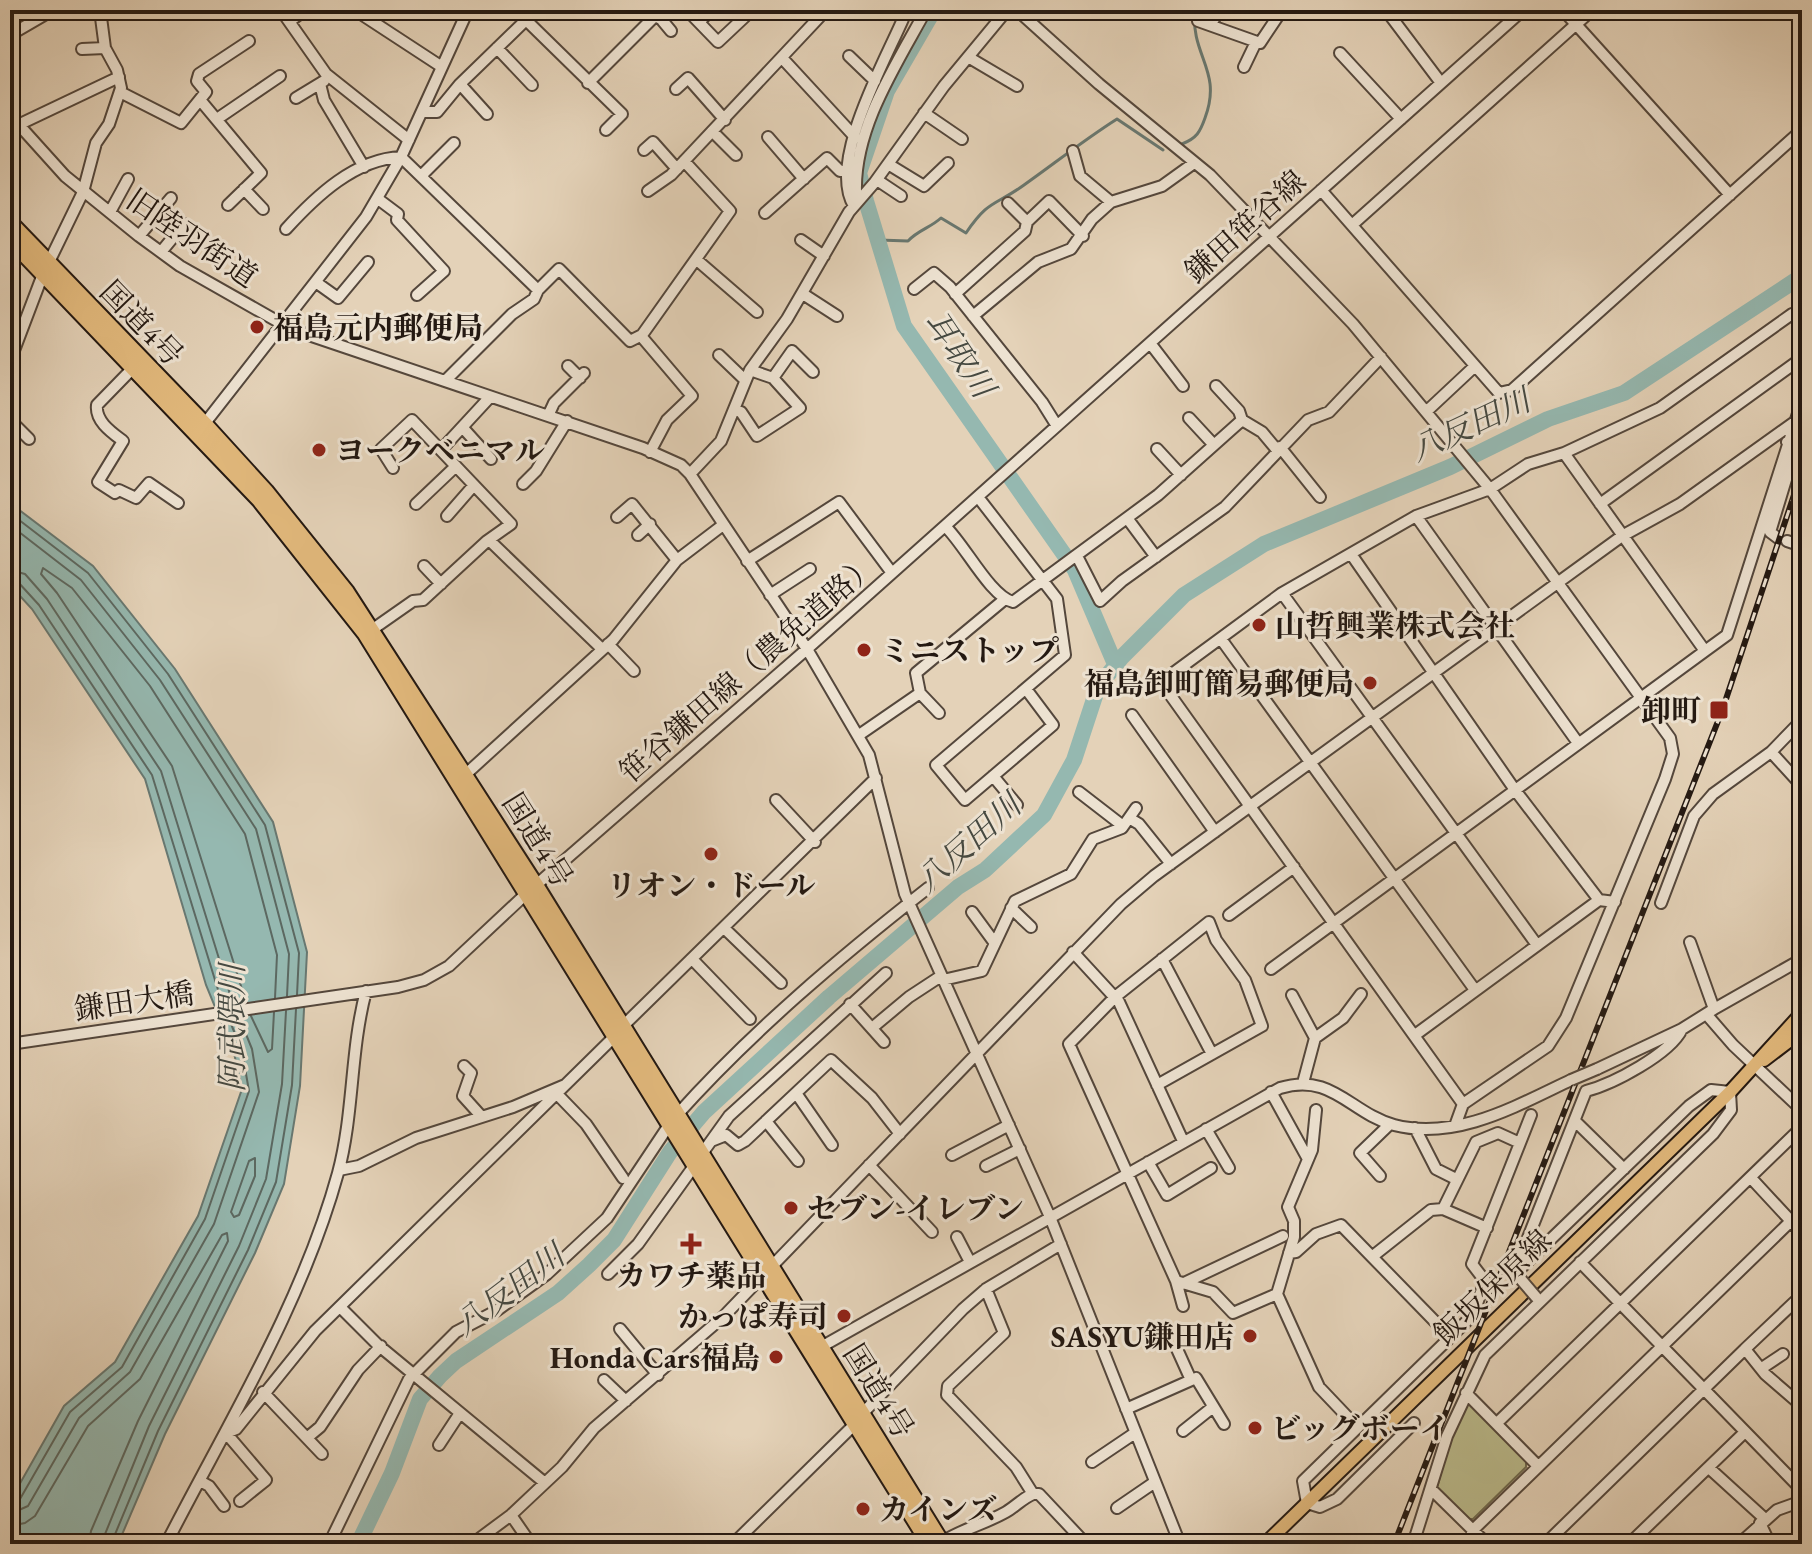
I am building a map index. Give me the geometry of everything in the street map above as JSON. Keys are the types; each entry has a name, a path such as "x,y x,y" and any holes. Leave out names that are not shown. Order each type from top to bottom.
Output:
{"highway":[{"name":"国道4号","path":"10,222 133,368 201,429 294,540 365,634 532,889"},
{"name":"国道4号","path":"10,240 46,268 317,552 373,629 466,774 674,1123 699,1155 766,1270 938,1543"},
{"name":"国道4号","path":"766,1270 821,1347 859,1419"}],"main road":[{"name":"飯坂保原線","path":"1265,1544 1730,1092 1802,1013"},
{"name":"飯坂保原線","path":"1755,1067 1802,1031"}],"street":[{"path":"10,361 46,268 83,192 96,143 109,124 120,92 119,77 105,48 100,10"},
{"path":"281,10 325,80 409,140"},
{"path":"290,21 305,10"},
{"path":"363,10 361,14 442,67"},
{"path":"201,429 317,283 378,199 401,157 468,10"},
{"path":"588,83 655,15 670,10"},
{"path":"687,10 718,42 752,10"},
{"path":"699,22 711,10"},
{"path":"648,191 681,165 826,10"},
{"path":"857,202 846,171 875,81 903,19 896,10"},
{"path":"857,202 854,170 872,119 885,83 926,10"},
{"path":"1007,10 857,202 803,294 748,375 721,441 690,474 807,649 859,735 876,778 910,905 1050,1217 1180,1544"},
{"path":"1017,10 1194,163 1270,237 1381,357 1473,466 1670,738 1673,754 1615,902 1554,1039 1463,1104 1455,1126"},
{"path":"1210,25 1220,10"},
{"path":"1198,21 1260,43 1282,10"},
{"path":"1386,10 1441,83"},
{"path":"1395,19 1406,10"},
{"name":"鎌田笹谷線","path":"1000,478 1523,10"},
{"path":"1563,10 1730,195"},
{"path":"1352,225 1592,10"},
{"path":"10,35 47,12"},
{"path":"655,15 671,31"},
{"path":"422,112 437,112 460,84 526,20 622,114 606,130"},
{"path":"120,92 181,123 206,92 197,81 199,74 249,41"},
{"path":"1244,67 1256,42"},
{"path":"82,49 105,48"},
{"path":"497,48 532,85"},
{"path":"1340,53 1401,119"},
{"path":"849,56 875,81"},
{"path":"968,57 1017,86"},
{"path":"783,59 855,137"},
{"path":"217,119 280,76"},
{"path":"18,125 119,77"},
{"path":"676,89 688,78 725,120"},
{"path":"296,98 325,80"},
{"path":"325,80 324,100 364,167"},
{"path":"460,84 487,114"},
{"path":"201,101 261,173 228,205"},
{"path":"924,113 962,139"},
{"name":"旧陸羽街道","path":"10,115 43,155 83,192 161,252 229,296 284,324 567,421 681,465 690,474"},
{"path":"1321,190 1499,393 1512,390 1802,130"},
{"path":"713,132 736,155"},
{"path":"768,137 804,179"},
{"path":"445,381 512,314 534,299 538,290 559,269 630,341 641,336 698,261 730,211 653,142 644,150"},
{"path":"421,176 454,143"},
{"path":"1073,151 1080,176 1111,202"},
{"path":"286,229 313,200 376,159 401,157 538,290"},
{"path":"765,213 827,158 840,171 846,171"},
{"path":"888,164 924,186 948,163"},
{"path":"973,316 1038,262 1071,249 1092,219 1111,202 1162,186 1194,163"},
{"path":"110,212 128,179"},
{"path":"876,181 901,196"},
{"path":"244,189 263,209"},
{"path":"139,236 171,198"},
{"path":"378,199 398,214 397,220 444,271 417,295"},
{"path":"955,294 1025,231 1027,222 1049,201 1083,236"},
{"path":"1008,203 1027,222"},
{"path":"161,252 184,224"},
{"path":"801,240 824,256"},
{"path":"698,261 757,312"},
{"path":"317,283 338,298 368,262"},
{"path":"914,289 934,273 973,316 1042,402 1057,426"},
{"path":"803,294 837,316"},
{"path":"1463,1104 1161,682 1282,593 1416,516 1490,489 1528,464 1564,453 1660,408 1792,314 1802,313"},
{"path":"641,336 692,396 667,420 650,452"},
{"path":"1150,343 1183,386"},
{"path":"773,378 792,351 813,372"},
{"path":"719,355 748,375 773,378 800,408 757,436 741,412 734,410"},
{"path":"1072,560 1100,601 1231,501 1308,420 1329,412 1381,357"},
{"path":"1600,504 1802,358"},
{"path":"548,416 554,403 582,375 568,366"},
{"path":"1428,410 1475,366"},
{"path":"133,368 97,405 96,412 102,423 123,441 98,482 115,493 119,490 136,498 149,483 178,503"},
{"path":"1216,386 1239,411 1242,420 1262,432 1279,448 1320,497"},
{"path":"441,450 490,397"},
{"path":"1271,969 1727,635 1802,401"},
{"path":"1189,418 1214,445"},
{"path":"10,420 29,439"},
{"path":"373,629 413,601 423,600 511,524 412,420 381,449 393,468"},
{"path":"945,526 1005,599 1013,602 1127,518 1242,420"},
{"path":"523,484 536,471 567,421"},
{"path":"472,1544 511,1515 545,1483 581,1441 723,1317 1121,904 1171,864 1622,536 1680,504 1796,421"},
{"path":"463,428 491,459"},
{"path":"1787,442 1794,453 1770,532 1782,540 1802,546"},
{"path":"1157,449 1181,475"},
{"path":"1564,453 1705,651"},
{"path":"416,504 456,466"},
{"name":"笹谷鎌田線（農免道路）","path":"532,889 1000,478"},
{"path":"447,516 474,485"},
{"path":"978,497 1043,579 1060,608 1065,655 936,765 965,800 1053,725 1026,689"},
{"path":"747,561 839,502 892,573"},
{"path":"617,517 632,504 677,560"},
{"path":"1416,516 1578,743"},
{"path":"1127,518 1156,557"},
{"path":"638,535 650,524"},
{"path":"466,774 605,646 677,560 723,525"},
{"path":"489,540 634,671"},
{"path":"1351,554 1515,790 1599,900"},
{"path":"424,566 441,584"},
{"path":"770,595 810,569"},
{"path":"1282,593 1537,945"},
{"path":"939,713 920,693 916,673 1005,599"},
{"path":"1221,639 1475,990"},
{"path":"859,735 920,693"},
{"path":"1132,715 1215,832"},
{"path":"1661,903 1694,816 1713,794 1771,752 1802,720"},
{"path":"1771,752 1802,786"},
{"path":"993,776 1017,805"},
{"path":"226,1433 236,1429 263,1392 340,1307 815,842 876,778"},
{"path":"1079,792 1139,824 1171,864"},
{"path":"776,800 815,842"},
{"path":"872,1028 909,997 942,978 982,971 1015,901 1071,874 1079,866 1093,839 1130,817"},
{"path":"1229,915 1294,867"},
{"path":"329,1544 363,1478 402,1388 456,1332 496,1311 547,1274 596,1228 710,1079 928,888"},
{"path":"166,1544 226,1433 299,1279 339,1170 353,1045 363,992 411,984 437,974 532,889"},
{"path":"1415,1035 1599,900 1615,902"},
{"path":"1011,908 1031,927"},
{"path":"972,912 994,942"},
{"path":"1157,1085 1262,1026 1245,980 1216,940 1209,922 1115,997 1069,1044 1096,1097 1126,1174 1179,1282 1183,1306"},
{"path":"725,929 781,983"},
{"path":"1690,942 1710,1012 1755,1067 1802,1110"},
{"path":"1073,952 1115,997 1183,1141"},
{"path":"1162,959 1212,1054"},
{"path":"821,1347 1271,1092 1303,1083 1328,1089 1390,1124 1415,1128 1455,1126 1483,1120 1682,1029 1802,959"},
{"path":"693,960 750,1019"},
{"path":"608,1274 638,1244 729,1116 886,973"},
{"name":"鎌田大橋","path":"10,1044 363,992"},
{"path":"1303,1083 1315,1038 1343,1018 1361,994"},
{"path":"1292,995 1315,1038"},
{"path":"850,1004 884,1042"},
{"path":"1538,1299 1520,1271 1520,1258 1586,1091 1642,1065 1676,1040 1682,1029"},
{"path":"699,1155 726,1135 738,1145 831,1060 872,1098 900,1134"},
{"path":"464,1066 471,1073 463,1096 481,1116"},
{"path":"339,1170 359,1166 416,1138 567,1084"},
{"path":"1413,1544 1447,1436 1485,1355 1538,1299 1722,1124 1733,1105 1730,1092 1716,1088 1705,1093 1520,1271"},
{"path":"1271,1092 1308,1159"},
{"path":"796,1093 832,1145"},
{"path":"557,1094 586,1124 623,1178"},
{"path":"1316,1110 1314,1141 1288,1207 1294,1221 1277,1294 1319,1387 1357,1427"},
{"path":"1414,1423 1337,1499 1320,1507 1307,1503 1303,1481 1473,1315 1485,1281 1472,1264 1531,1115"},
{"path":"766,1121 798,1161"},
{"path":"1575,1121 1624,1169"},
{"path":"1380,1176 1360,1153 1390,1124"},
{"path":"952,1155 1009,1125"},
{"path":"1497,1423 1802,1127"},
{"path":"1415,1128 1436,1169 1456,1179"},
{"path":"1206,1129 1229,1168"},
{"path":"1443,1209 1476,1142 1498,1133 1520,1143"},
{"path":"986,1166 1020,1149"},
{"path":"1148,1162 1167,1195 1211,1168"},
{"path":"869,1165 932,1232"},
{"path":"1751,1178 1802,1233"},
{"path":"1373,1256 1431,1210 1443,1209 1487,1228"},
{"path":"1467,1544 1474,1529 1791,1221"},
{"path":"1289,1253 1296,1252 1316,1234 1341,1225 1450,1337"},
{"path":"1179,1282 1283,1236"},
{"path":"957,1237 970,1262"},
{"path":"733,1544 744,1539 986,1289 1061,1244"},
{"path":"1580,1262 1802,1490"},
{"path":"1179,1282 1213,1292 1233,1313 1277,1294"},
{"path":"986,1289 1004,1333 948,1386 947,1395 1016,1467 1033,1494"},
{"path":"1545,1544 1802,1295"},
{"path":"340,1307 381,1346 545,1483"},
{"path":"620,1329 658,1375"},
{"path":"308,1437 320,1427 358,1370 381,1346"},
{"path":"1177,1349 1191,1380"},
{"path":"1745,1349 1802,1406"},
{"path":"1762,1368 1783,1354"},
{"path":"1126,1409 1196,1378 1224,1424"},
{"path":"604,1380 626,1401"},
{"path":"263,1392 322,1454"},
{"path":"1466,1393 1538,1466"},
{"path":"1183,1431 1213,1407"},
{"path":"439,1445 460,1413"},
{"path":"1629,1544 1745,1432"},
{"path":"226,1433 266,1480 240,1501"},
{"path":"1092,1462 1135,1433"},
{"path":"1709,1468 1763,1521 1770,1544"},
{"path":"200,1481 209,1486 224,1506"},
{"path":"1117,1508 1155,1482"},
{"path":"1432,1490 1487,1544"},
{"path":"938,1543 961,1529 977,1527 1033,1494 1039,1494 1086,1544"},
{"path":"1739,1544 1777,1510 1802,1501"},
{"path":"511,1515 531,1544"}],"green space":[{"path":"1471,1403 1526,1460 1526,1467 1473,1519 1468,1519 1437,1488 1452,1432 1466,1404"}],"water":[{"name":"阿武隈川","path":"10,503 93,566 175,669 273,822 307,952 300,1086 284,1184 255,1253 165,1434 118,1544 10,1544 10,1501 64,1406 115,1362 198,1216 242,1089 234,1053 206,985 145,779 32,609 10,585"}],"waterway":[{"name":"耳取川","path":"934,10 887,91 859,173 866,201 904,326 1075,570 1115,664"},
{"path":"1182,144 1199,131 1210,101 1208,75 1197,40 1195,10"},
{"path":"879,240 908,241 941,218 966,233 987,208 1117,119 1163,150"},
{"name":"八反田川","path":"358,1544 392,1473 420,1399 440,1376 456,1361 558,1293 589,1265 614,1240 670,1152 704,1112 829,997 958,887 985,870 1044,815 1074,760 1098,687 1122,657 1184,595 1264,544 1450,467 1548,419 1624,393 1802,276"}],"railway":[{"path":"1394,1544 1722,711 1802,471"}],"place":[{"name":"福島元内郵便局","path":"257,327"},
{"name":"ヨークベニマル","path":"319,450"},
{"name":"山哲興業株式会社","path":"1259,625"},
{"name":"ミニストップ","path":"864,650"},
{"name":"福島卸町簡易郵便局","path":"1370,683"},
{"name":"卸町","path":"1719,710"},
{"name":"リオン・ドール","path":"711,854"},
{"name":"セブン-イレブン","path":"791,1208"},
{"name":"カワチ薬品","path":"691,1244"},
{"name":"かっぱ寿司","path":"844,1316"},
{"name":"SASYU鎌田店","path":"1250,1336"},
{"name":"Honda Cars福島","path":"776,1357"},
{"name":"ビッグボーイ","path":"1255,1428"},
{"name":"カインズ","path":"863,1509"}]}
